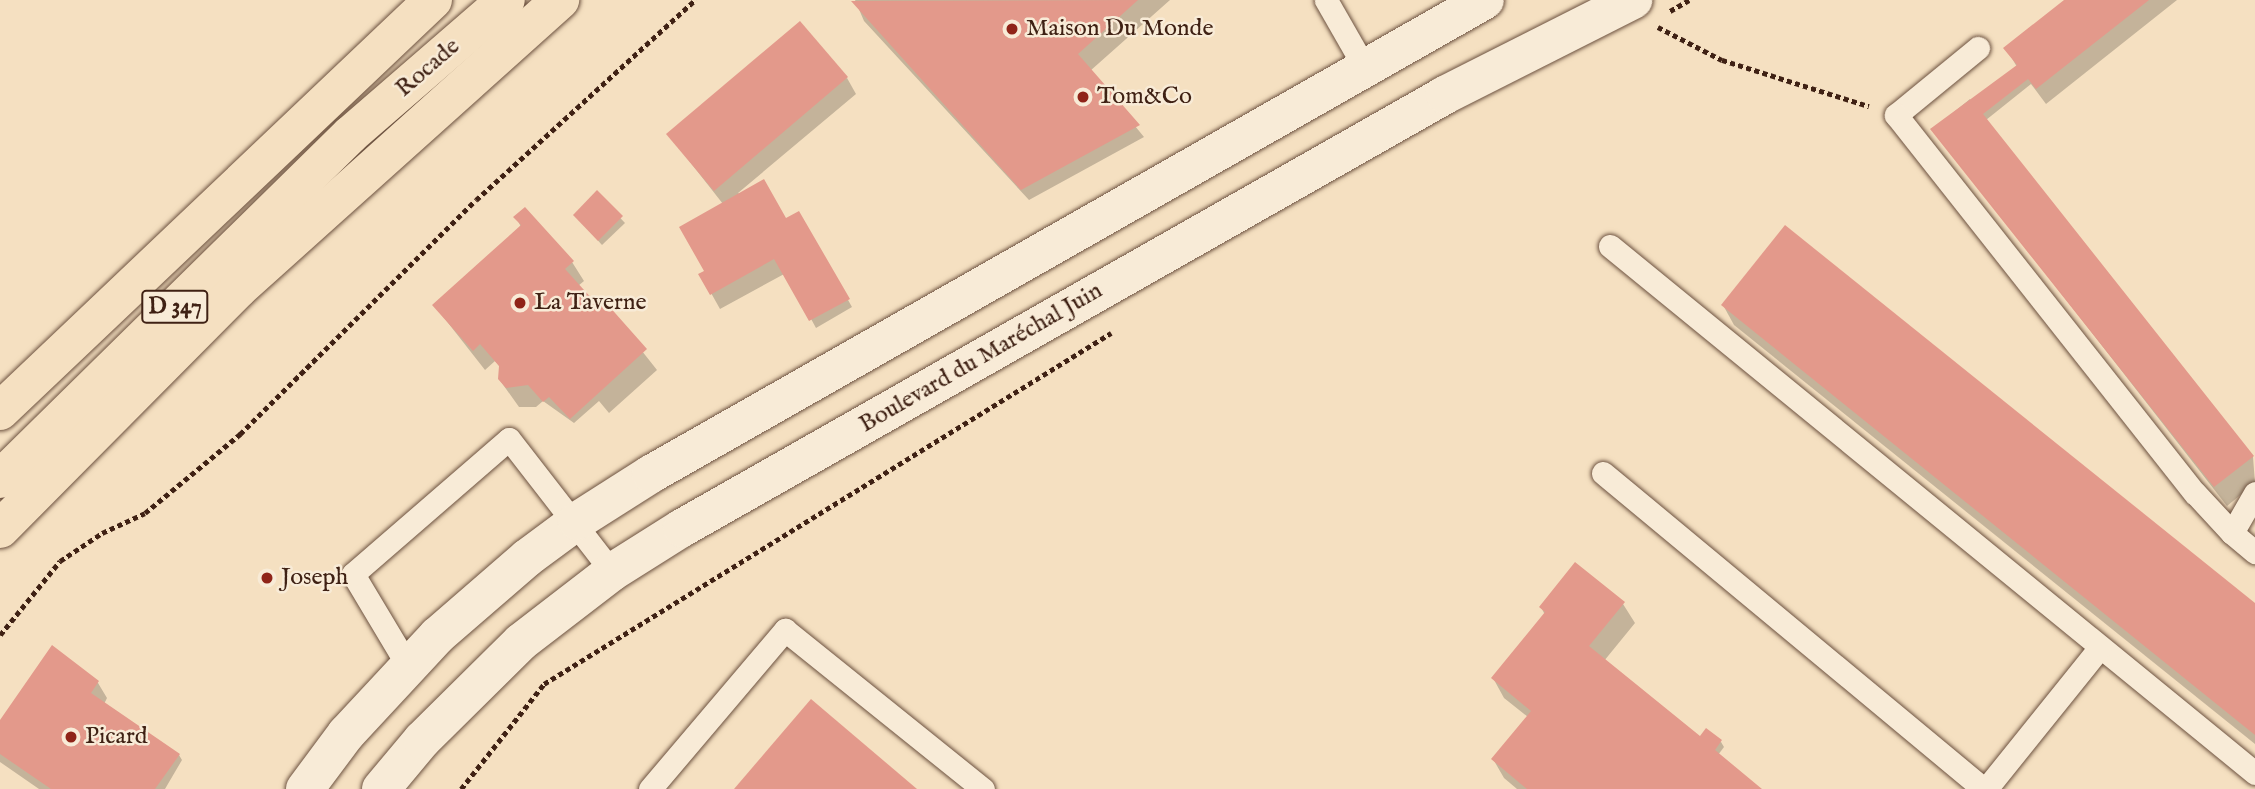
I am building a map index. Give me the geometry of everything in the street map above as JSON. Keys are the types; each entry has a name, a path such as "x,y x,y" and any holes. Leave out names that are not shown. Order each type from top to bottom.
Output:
{"highway":[{"name":"D 347","path":"0,411 433,0"},
{"name":"Rocade","path":"0,479 350,135 506,0"},
{"path":"0,529 239,289 561,0"}],"main road":[{"path":"305,789 346,734 408,666 527,558 577,522 651,474 1485,0"},
{"name":"Boulevard du Maréchal Juin","path":"381,789 483,677 542,625 612,572 682,528 1445,95 1642,11"}],"lane":[{"path":"1326,0 1365,68"},
{"path":"1978,48 1896,115 2195,493 2232,533 2255,552"},
{"path":"1610,246 2255,773"},
{"path":"408,666 353,574 509,439 577,522 612,572"},
{"path":"1603,473 1984,789 2100,647"},
{"path":"2232,533 2255,493"},
{"path":"650,789 785,630 983,789"}],"path":[{"path":"0,635 60,561 145,513 240,434 476,200 695,0"},
{"path":"1642,11 1689,0"},
{"path":"1642,11 1722,60 1896,115"},
{"path":"461,789 544,684 1123,326"}],"building":[{"path":"1138,0 1078,54 1140,125 1021,190 851,1"},
{"path":"2064,0 2149,0 2036,89 2028,79 1983,114 2254,456 2214,487 1930,129 2017,65 2003,48"},
{"path":"800,21 848,77 714,191 666,134"},
{"path":"764,179 786,218 799,211 850,299 809,321 774,259 710,295 698,274 704,271 679,227"},
{"path":"597,190 623,216 598,241 573,215"},
{"name":"La Taverne","path":"525,207 574,261 565,269 594,301 600,296 647,349 570,419 549,397 543,402 528,385 506,388 498,379 499,366 480,344 473,351 432,305 521,225 513,217"},
{"path":"1785,225 2255,603 2255,735 1721,305"},
{"path":"1575,562 1625,602 1589,646 1700,736 1706,728 1722,740 1715,750 1762,789 1527,789 1491,759 1531,711 1491,678 1545,612 1539,607"},
{"path":"52,645 99,681 91,693 180,754 155,789 51,789 0,754 0,720"},
{"path":"811,699 917,789 734,789"}],"place":[{"name":"Maison Du Monde","path":"1012,29"},
{"name":"Tom&Co","path":"1083,97"},
{"name":"La Taverne","path":"520,303"},
{"name":"Joseph","path":"267,578"},
{"name":"Picard","path":"71,737"}]}
